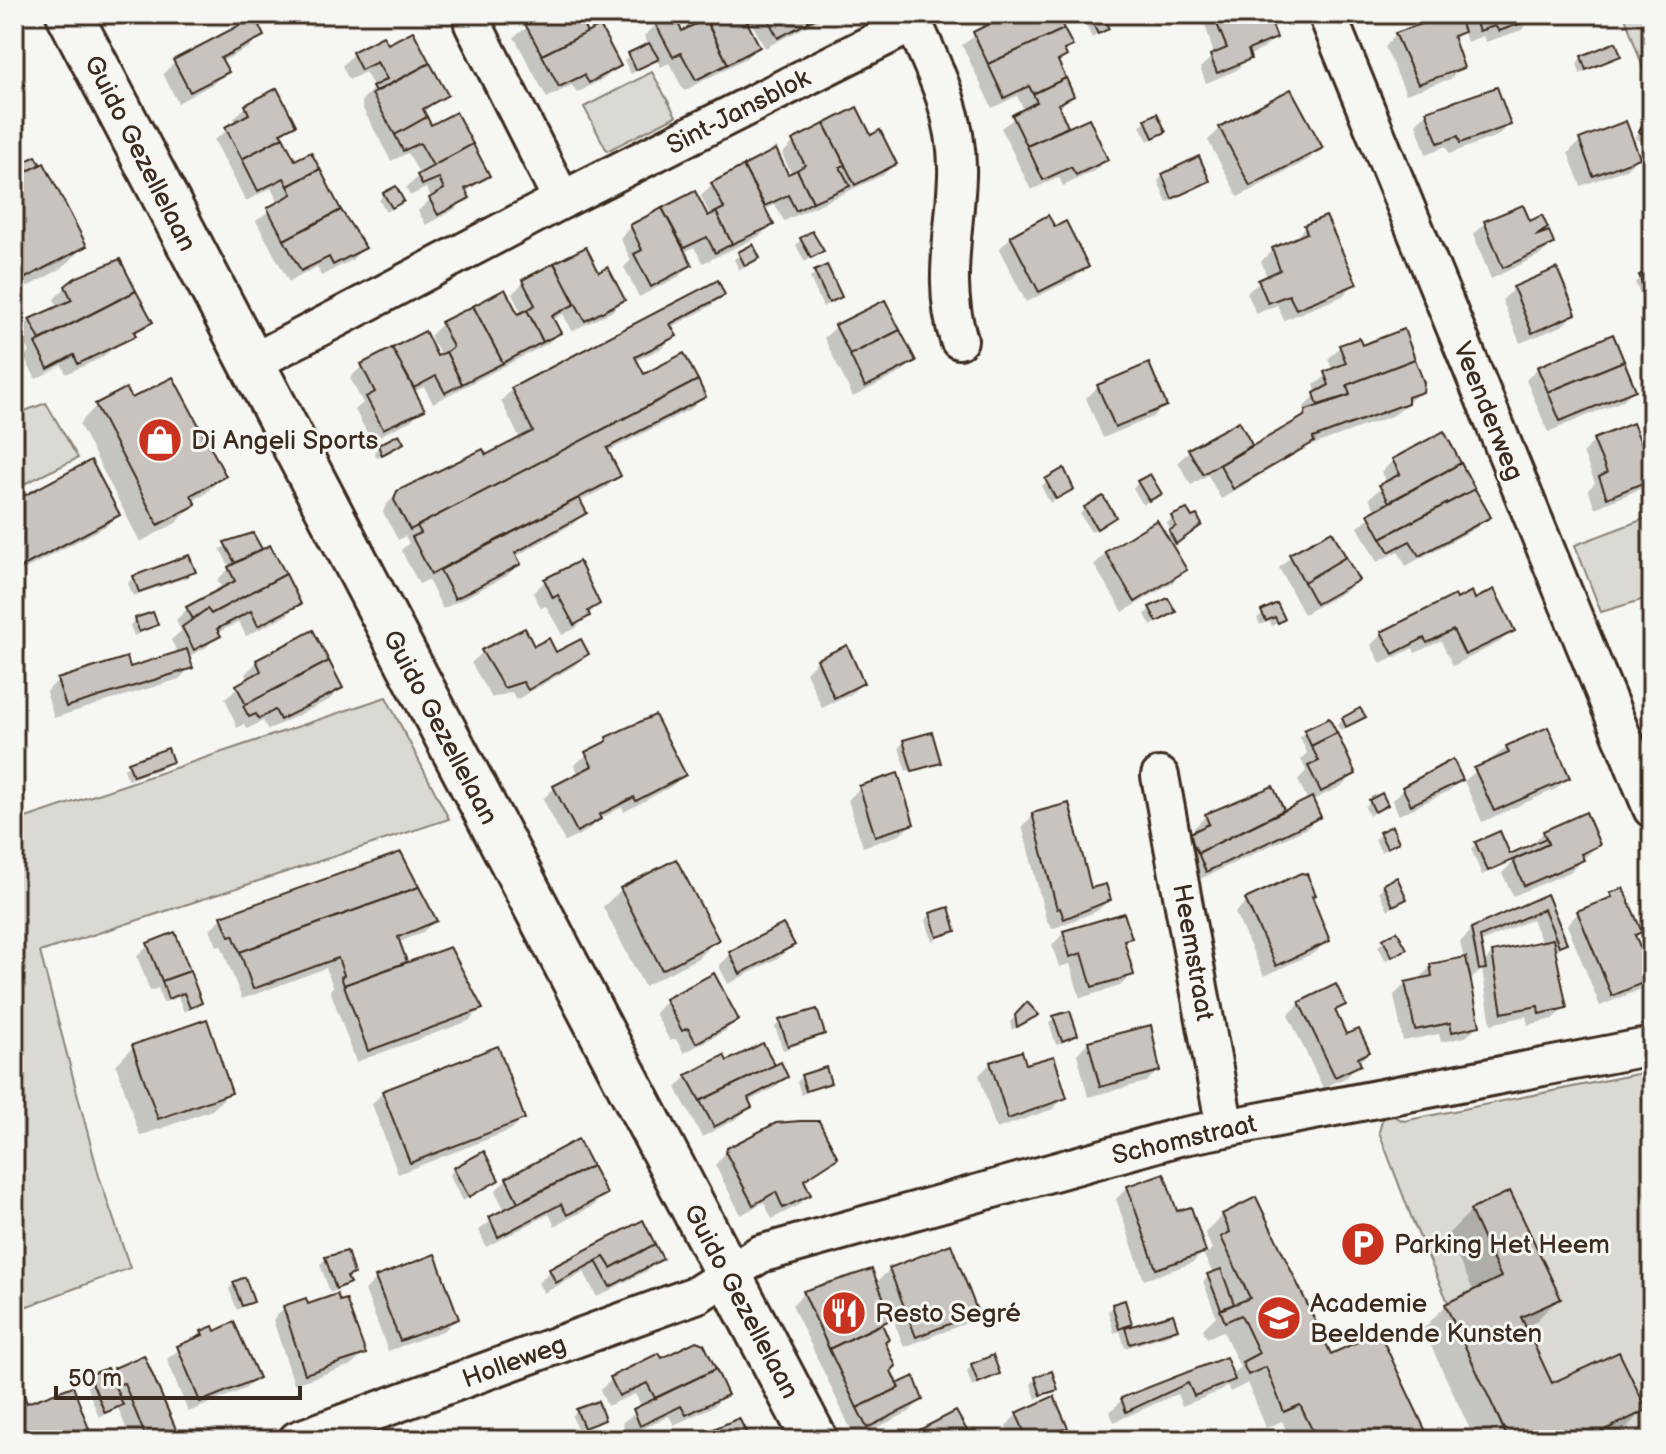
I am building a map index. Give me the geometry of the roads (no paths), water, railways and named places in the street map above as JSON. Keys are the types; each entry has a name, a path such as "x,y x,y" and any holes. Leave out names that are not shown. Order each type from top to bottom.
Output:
{"main road":[{"name":"Guido Gezellelaan","path":"69,14 815,1440"}],"street":[{"name":"Veenderweg","path":"1327,14 1652,809"},
{"name":"Sint-Jansblok","path":"250,364 911,18 947,97 955,136 957,176 948,263 951,310 959,340"},
{"path":"473,24 562,200"},
{"name":"Heemstraat","path":"1160,776 1225,1128"},
{"name":"Schomstraat","path":"728,1275 760,1254 1179,1137 1652,1046"},
{"name":"Holleweg","path":"297,1440 698,1294 728,1275"}],"place":[{"name":"Di Angeli Sports","path":"160,440"},
{"name":"Parking Het Heem","path":"1363,1244"},
{"name":"Resto Segré","path":"844,1313"},
{"name":"Academie Beeldende Kunsten","path":"1279,1318"}]}
